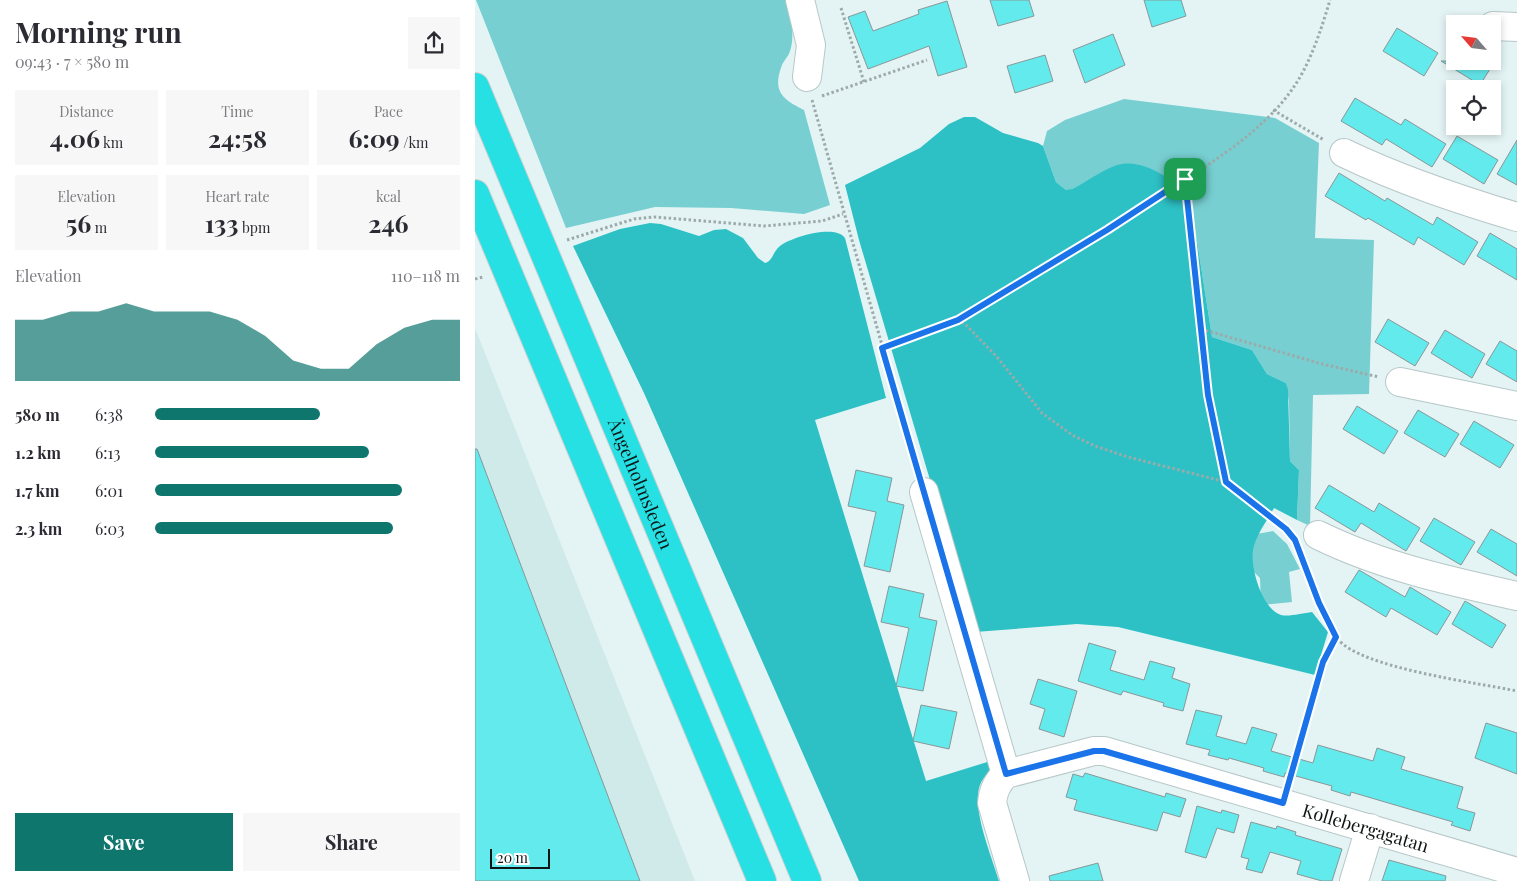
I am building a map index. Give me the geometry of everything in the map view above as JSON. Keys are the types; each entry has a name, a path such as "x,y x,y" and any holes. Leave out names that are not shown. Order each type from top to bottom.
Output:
{"highway":[{"name":"Ängelholmsleden","path":"475,87 807,881"},
{"path":"475,194 762,881"},
{"path":"725,685 771,748 827,881"},
{"path":"738,823 753,881"}],"street":[{"path":"799,0 811,45 810,88"},
{"path":"1501,26 1517,27"},
{"path":"1344,153 1387,174 1440,194 1517,217"},
{"path":"1400,382 1517,406"},
{"path":"924,492 1006,774 996,787 992,803 1015,881"},
{"path":"1318,535 1408,571 1517,596"},
{"name":"Kollebergagatan","path":"1006,774 1094,751 1104,751 1517,872"},
{"path":"1354,881 1370,828"}],"path":[{"path":"882,348 958,320 1107,230 1225,154 1291,91 1305,65 1330,0"},
{"path":"841,8 864,82"},
{"path":"924,492 843,214 810,88 864,82 927,60"},
{"path":"1273,110 1344,153"},
{"path":"1185,179 1208,395 1226,482"},
{"path":"567,240 634,218 655,217 764,226 823,221 843,214"},
{"path":"475,279 483,276"},
{"path":"958,320 967,326 997,357 1042,413 1072,435 1128,458 1226,482 1286,529 1295,540 1319,603 1336,637 1361,656 1389,664 1517,691"},
{"path":"1201,329 1322,364 1400,382"},
{"path":"1283,803 1323,662 1336,637"}],"shaded area":[{"path":"476,0 787,0 791,19 792,39 789,53 779,74 779,88 785,98 804,110 830,205 804,214 731,208 655,207 566,228"},
{"path":"1124,99 1275,118 1319,143 1315,238 1374,240 1369,394 1313,395 1310,526 1297,520 1299,470 1290,461 1289,402 1286,383 1267,374 1252,350 1212,337 1191,202 1066,190 1056,182 1043,146 1047,131 1065,120"},
{"path":"964,117 975,117 1003,133 1043,146 1056,182 1066,190 1073,189 1116,165 1132,164 1141,165 1161,174 1178,187 1191,202 1212,337 1252,350 1267,374 1286,383 1288,390 1290,461 1299,470 1297,520 1274,508 1262,528 1253,550 1253,566 1263,596 1274,611 1281,615 1312,612 1328,632 1315,675 1118,627 1077,624 975,632 859,240 845,185 920,148 949,124"},
{"path":"650,223 661,224 699,236 714,230 726,229 743,238 758,258 765,263 770,260 780,246 803,236 813,233 832,232 840,234 845,238 886,398 815,420 926,781 997,759 980,785 978,806 980,819 999,881 859,881 644,393 573,246 620,229"},
{"path":"475,328 695,881 475,881"},
{"path":"1273,531 1287,544 1300,569 1289,572 1292,602 1261,605 1260,578 1251,569 1245,536"}],"building":[{"path":"990,0 1029,0 1034,16 998,26"},
{"path":"1144,0 1181,0 1186,16 1152,27"},
{"path":"947,1 967,67 938,76 929,46 868,69 848,17 865,11 873,31 919,14 918,10"},
{"path":"1397,28 1438,53 1424,76 1383,51"},
{"path":"1113,34 1125,65 1085,83 1073,50"},
{"path":"1045,55 1053,81 1015,93 1007,66"},
{"path":"1456,70 1489,70 1483,80 1472,80"},
{"path":"1355,98 1401,125 1405,119 1446,144 1432,167 1386,139 1382,145 1341,121"},
{"path":"1457,136 1498,160 1484,184 1443,159"},
{"path":"1517,140 1517,185 1497,174"},
{"path":"1339,173 1385,201 1387,198 1433,225 1437,217 1478,242 1464,265 1418,237 1414,245 1325,196"},
{"path":"1490,233 1517,249 1517,280 1477,256"},
{"path":"1388,319 1429,343 1415,366 1375,342"},
{"path":"1445,330 1485,354 1472,378 1431,353"},
{"path":"1500,341 1517,351 1517,382 1486,364"},
{"path":"1357,406 1398,431 1384,454 1343,429"},
{"path":"1418,410 1459,434 1445,457 1404,433"},
{"path":"1474,421 1514,445 1500,468 1460,444"},
{"path":"475,449 477,449 640,881 475,881"},
{"path":"856,470 892,478 887,501 904,505 890,572 864,566 876,512 848,506"},
{"path":"1329,485 1374,512 1379,503 1420,528 1406,551 1361,523 1355,532 1315,508"},
{"path":"1434,518 1475,542 1461,565 1420,541"},
{"path":"1491,529 1517,544 1517,576 1477,552"},
{"path":"1359,570 1405,597 1410,587 1451,612 1437,635 1391,608 1386,617 1345,592"},
{"path":"889,586 924,594 919,617 937,621 923,691 896,686 909,628 881,622"},
{"path":"1465,601 1506,625 1492,648 1452,624"},
{"path":"1089,643 1116,651 1110,670 1144,680 1150,661 1175,668 1172,678 1190,684 1183,711 1163,706 1164,703 1123,691 1121,695 1078,681"},
{"path":"1038,679 1077,691 1064,737 1039,729 1045,709 1030,704"},
{"path":"921,705 957,712 949,749 913,741"},
{"path":"1196,710 1222,716 1216,736 1246,744 1252,727 1277,734 1271,751 1313,763 1318,745 1373,761 1377,748 1405,757 1401,769 1463,787 1457,808 1475,813 1470,831 1451,825 1453,822 1351,792 1350,796 1331,790 1332,786 1285,773 1284,777 1263,771 1264,768 1229,758 1228,760 1208,755 1210,750 1186,744"},
{"path":"1486,723 1517,733 1517,774 1475,758"},
{"path":"1085,773 1165,797 1166,793 1186,799 1180,817 1163,812 1157,831 1074,810 1077,800 1066,797 1073,774 1083,777"},
{"path":"1197,806 1221,813 1222,810 1239,815 1234,833 1217,828 1206,858 1185,852"},
{"path":"1251,822 1276,829 1277,826 1296,832 1295,835 1342,849 1332,881 1322,881 1297,874 1301,861 1270,852 1262,873 1246,869 1249,859 1241,857"},
{"path":"1389,860 1446,876 1445,881 1382,881"},
{"path":"1098,863 1103,881 1050,881 1049,876"}],"route":[{"path":"1185,179 1208,395 1226,482 1286,529 1295,540 1319,603 1336,637 1323,662 1283,803 1104,751 1094,751 1006,774 882,348 958,320 1107,230 1185,179"}]}
